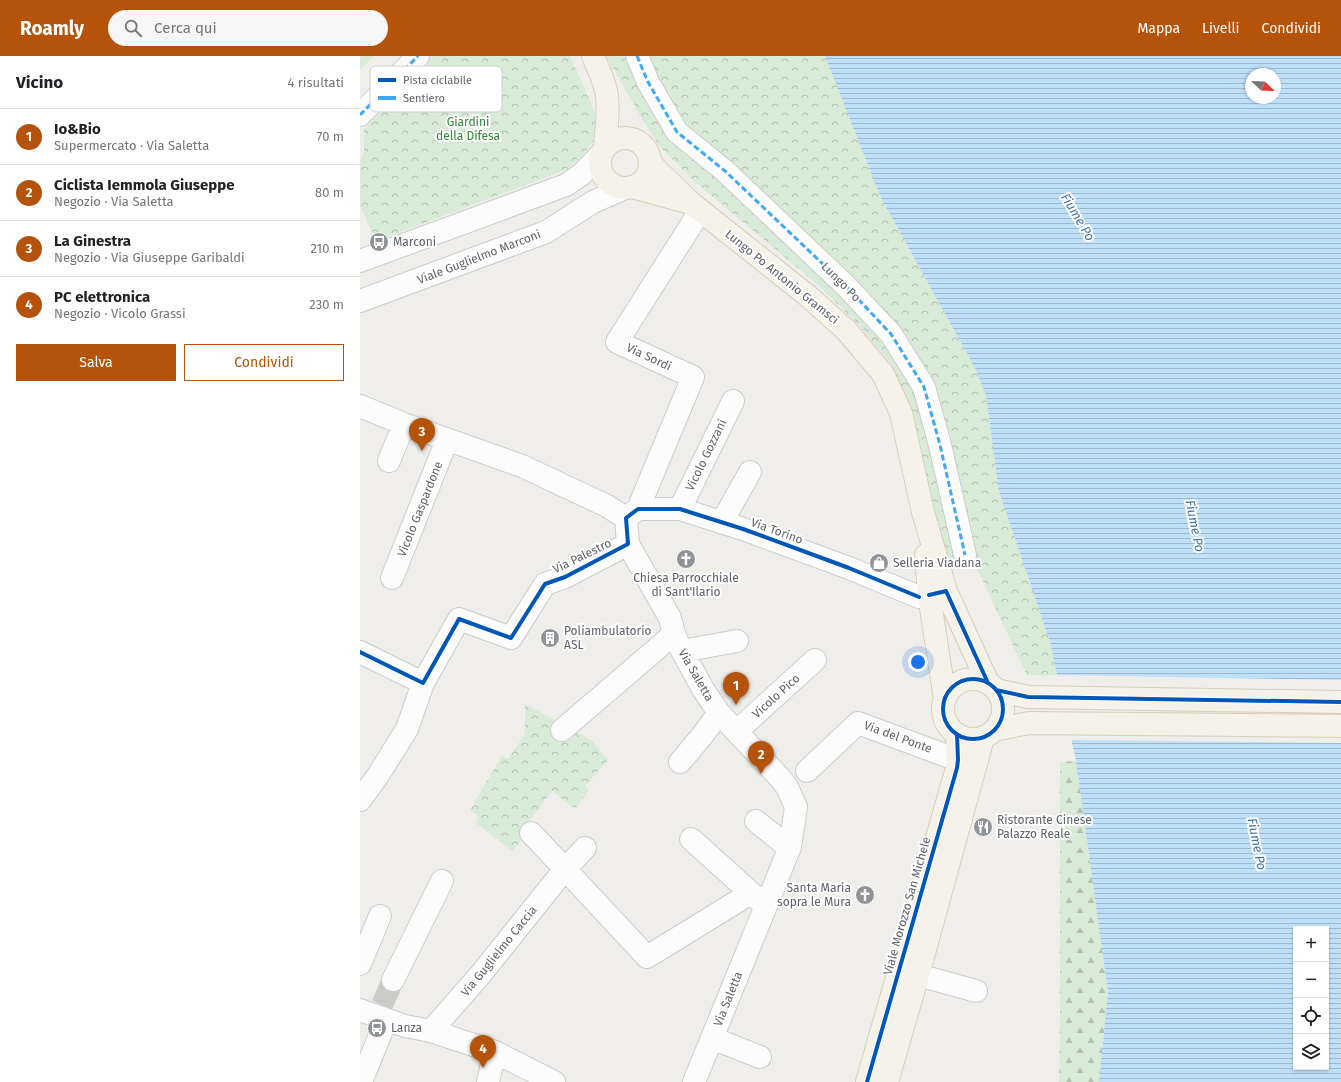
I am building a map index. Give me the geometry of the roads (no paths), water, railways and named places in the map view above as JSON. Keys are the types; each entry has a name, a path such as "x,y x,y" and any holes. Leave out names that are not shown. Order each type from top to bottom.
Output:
{"main road":[{"path":"593,56 604,84 607,97 607,125 600,162 601,170 610,183 617,187 628,187 639,183 645,178 649,170 650,162 646,148 640,142 626,137 618,138 611,142 603,151"},
{"path":"607,97 633,139"},
{"name":"Lungo Po Antonio Gramsci","path":"650,162 695,207 808,296 846,330 883,374 901,413 923,512 946,591 992,686"},
{"name":"Lungo Po Antonio Gramsci","path":"628,187 695,207"},
{"name":"Lungo Po Antonio Gramsci","path":"923,512 929,595 945,699"},
{"path":"1341,702 1028,697 992,686 978,679 967,679 958,683 950,690 945,699 943,709 944,719 949,728 965,738 974,739 1029,722 1341,726"},
{"path":"887,1082 989,734 1000,723 1003,715 1001,698 992,686"},
{"name":"Viale Morozzo San Michele","path":"867,1082 957,768 957,734"}],"street":[{"path":"408,66 418,56"},
{"name":"Lungo Po","path":"637,56 648,82 677,132 725,172 845,285 891,334 924,387 940,445 966,555"},
{"path":"360,115 370,105"},
{"path":"360,261 566,185 582,174 603,151"},
{"name":"Viale Guglielmo Marconi","path":"360,301 546,232 593,202 628,187"},
{"name":"Via Sordi","path":"632,514 692,377 616,342 695,207"},
{"name":"Vicolo Gozzani","path":"680,509 733,401"},
{"path":"360,406 447,440 522,466 607,506 632,514"},
{"path":"389,461 404,424"},
{"name":"Vicolo Gaspardone","path":"392,578 447,440"},
{"path":"722,522 750,472"},
{"name":"Via Torino","path":"632,514 680,509 722,522 849,568 919,597"},
{"name":"Via Saletta","path":"632,514 628,544 670,618 678,642 703,689 719,713 780,778 796,780 796,807 790,847 758,899 748,952 694,1082"},
{"name":"Via Palestro","path":"360,800 377,777 407,729 424,683 459,619 511,638 545,584 571,574 628,544"},
{"path":"562,730 678,642 737,641"},
{"path":"360,652 424,683"},
{"name":"Vicolo Pico","path":"737,731 815,660"},
{"path":"680,762 719,713"},
{"name":"Via del Ponte","path":"796,780 858,723 958,760"},
{"path":"756,821 790,847"},
{"path":"531,833 647,957 758,899 691,839"},
{"name":"Via Guglielmo Caccia","path":"431,1031 481,974 565,869 585,848"},
{"path":"393,980 442,881"},
{"path":"360,964 380,916"},
{"path":"918,975 976,991"},
{"path":"362,1082 376,1013 405,1026 431,1031 495,1052 550,1081"},
{"path":"712,1038 760,1058"},
{"path":"488,1082 495,1052"}],"water":[{"name":"Fiume Po","path":"825,56 1341,56 1341,1082 1099,1082 1108,992 1076,761 1050,642 999,491 986,395 975,368 881,198"}],"tunnel":[{"path":"382,1005 393,980"}],"place":[{"name":"Marconi","path":"379,242"},
{"name":"La Ginestra","path":"422,451"},
{"name":"Chiesa Parrocchiale di Sant'Ilario","path":"686,559"},
{"name":"Selleria Viadana","path":"879,563"},
{"name":"Poliambulatorio ASL","path":"550,638"},
{"name":"Io&Bio","path":"736,705"},
{"name":"Ciclista Iemmola Giuseppe","path":"761,774"},
{"name":"Ristorante Cinese Palazzo Reale","path":"983,827"},
{"name":"Santa Maria sopra le Mura","path":"865,895"},
{"name":"Lanza","path":"377,1028"},
{"name":"PC elettronica","path":"483,1068"}],"park label":[{"name":"Giardini della Difesa","path":"468,129"}]}
